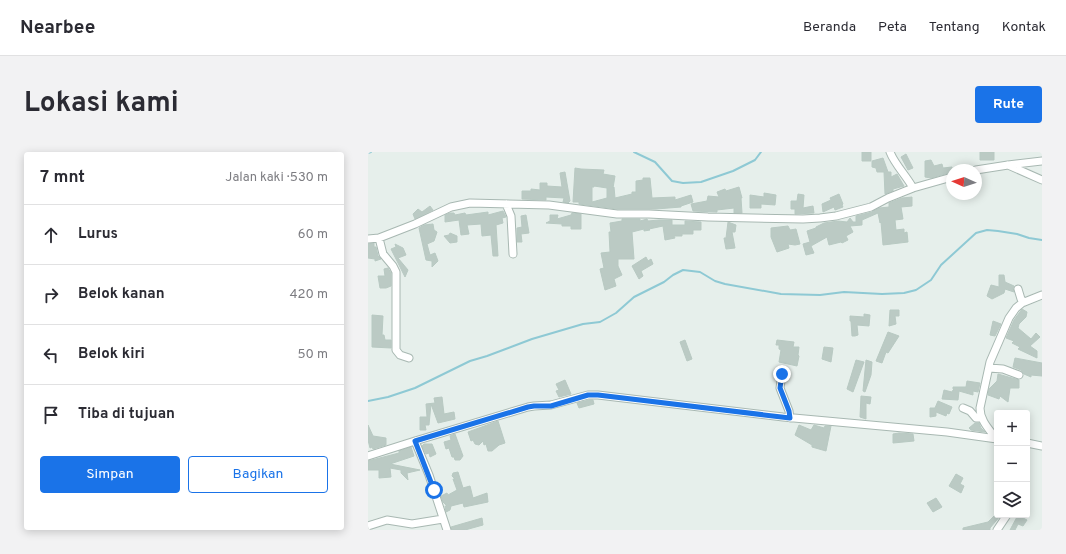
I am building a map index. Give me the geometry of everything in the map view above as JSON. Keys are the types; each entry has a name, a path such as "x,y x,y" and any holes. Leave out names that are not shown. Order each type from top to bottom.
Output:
{"street":[{"path":"892,153 893,160 908,178 913,188"},
{"path":"982,169 1042,161"},
{"path":"1008,165 1042,180"},
{"path":"368,239 379,238 462,204 470,203 549,205 617,214 803,219 836,216 871,207 913,188 946,179"},
{"path":"506,204 511,216 514,254"},
{"path":"379,238 383,254 396,272 396,350 400,355 409,358"},
{"path":"1018,289 1024,302"},
{"path":"994,436 981,418 980,408 989,368 1009,318 1016,308 1024,302 1042,295"},
{"path":"989,368 1003,369 1019,375"},
{"path":"782,374 780,388 789,411 790,418"},
{"path":"368,456 528,407 551,406 592,395 669,402 790,418 948,432 994,440"},
{"path":"963,408 970,411 976,418 981,418"},
{"path":"415,441 429,475 446,530"},
{"path":"1030,444 1042,446"},
{"path":"997,530 1005,518"},
{"path":"368,526 388,520 412,524 443,519"}],"building":[{"path":"862,152 871,152 871,161 862,161"},
{"path":"980,152 994,152 994,160 980,160"},
{"path":"906,154 913,168 908,170 901,157"},
{"path":"883,158 888,172 891,172 891,177 897,174 904,186 893,189 893,191 885,194 884,172 877,172 876,168 872,167 872,161"},
{"path":"931,160 934,166 942,164 943,168 946,168 946,174 931,178 925,177 925,161"},
{"path":"575,168 604,170 603,174 615,176 613,188 614,187 615,198 636,192 636,181 643,180 643,178 650,178 652,198 675,197 675,200 691,195 693,202 681,207 656,209 617,209 573,202","holes":["592,187 607,188 607,198 592,202"]},
{"path":"565,172 570,201 568,203 563,202 564,198 546,197 546,200 522,199 522,191 531,191 531,189 540,190 540,183 547,183 547,186 562,187 560,173"},
{"path":"739,187 742,198 742,213 734,213 734,208 717,210 717,212 693,211 691,204 707,201 708,196 719,197 717,192 725,189 726,191"},
{"path":"764,193 776,195 775,205 761,204 761,208 750,208 750,195 764,197"},
{"path":"798,194 804,195 803,208 813,206 814,213 795,214 795,209 791,209 791,201 797,201"},
{"path":"839,194 843,207 835,210 834,207 823,212 822,204"},
{"path":"912,197 912,206 901,207 903,219 895,220 896,230 904,229 904,233 907,232 908,242 883,245 881,222 880,223 878,213 862,220 862,225 850,226 853,232 846,236 848,240 842,243 829,245 827,237 811,246 814,253 806,255 803,244 810,242 807,231 824,223 838,221 847,222 850,218 853,222 856,222 856,216 872,212 879,208 889,207 889,203 902,198"},
{"path":"430,206 433,210 415,219 413,214 418,209 422,212"},
{"path":"503,211 506,217 502,218 503,223 496,225 498,256 493,256 491,235 482,236 481,224 467,225 469,234 461,235 459,220 445,222 445,215 450,213 454,213 455,215 465,213 466,215 488,212 488,215"},
{"path":"572,213 581,214 581,229 571,229 571,226 562,226 562,224 546,223 550,221 550,215 558,215 557,219 571,215"},
{"path":"526,215 529,233 521,234 522,242 517,242 517,228 522,227 521,216"},
{"path":"622,219 640,219 640,221 647,219 648,221 672,220 672,225 685,225 685,221 701,222 701,230 693,230 693,234 682,234 682,236 674,236 675,238 665,240 663,226 649,229 650,230 644,231 644,229 632,232 634,259 618,259 618,266 622,275 614,279 616,286 605,290 600,269 604,268 601,253 610,252 610,223 622,221"},
{"path":"728,222 736,225 735,232 732,232 735,248 726,249 724,238 726,238"},
{"path":"433,224 434,230 437,232 434,241 427,244 430,255 435,253 438,261 432,267 432,261 426,260 419,228 424,225"},
{"path":"788,226 790,230 796,229 800,244 788,244 789,248 777,252 771,237 771,228"},
{"path":"450,233 457,236 457,242 450,243 444,236 449,235"},
{"path":"374,243 374,247 376,247 378,256 381,259 375,261 375,259 368,258 368,244"},
{"path":"395,244 403,248 406,255 398,258 408,270 405,277 391,249 396,247"},
{"path":"646,257 648,261 651,259 653,264 641,271 643,276 639,279 632,266"},
{"path":"388,268 391,273 391,286 380,288 378,276 385,276 384,269"},
{"path":"999,275 1004,275 1005,282 1014,286 1014,292 1005,289 1004,293 992,299 987,296 991,285 999,287"},
{"path":"1022,309 1027,312 1026,317 1019,324 1018,328 1031,339 1036,333 1040,337 1030,346 1037,351 1037,358 1018,349 1020,347 1012,343 1014,341 1006,338 1014,320"},
{"path":"890,310 899,310 899,316 895,316 896,324 889,326"},
{"path":"864,314 870,315 869,326 857,325 858,335 852,336 850,316 864,317"},
{"path":"372,315 383,316 382,335 384,335 385,340 391,340 391,348 372,347"},
{"path":"993,321 1001,324 995,336 990,335"},
{"path":"888,332 899,336 888,353 886,352 882,363 876,361"},
{"path":"685,340 692,359 687,361 680,342"},
{"path":"777,340 794,342 793,347 799,347 797,366 779,362 781,350 779,349 779,345 776,345"},
{"path":"824,347 833,348 831,362 822,359"},
{"path":"1015,358 1042,363 1042,376 1031,375 1031,377 1024,374 1021,370 1013,367"},
{"path":"856,360 864,362 853,392 847,389"},
{"path":"866,360 872,362 871,375 865,392 863,391"},
{"path":"998,374 1019,380 1019,388 1010,388 1008,402 1000,396 999,399 988,395 989,389 997,381"},
{"path":"565,380 571,394 559,397 556,391 559,390 556,384"},
{"path":"967,381 980,383 978,392 973,391 973,395 959,391 958,400 942,399 944,390 952,392 954,390 953,387 966,387"},
{"path":"861,396 871,397 870,404 866,403 866,419 860,417"},
{"path":"442,397 444,414 454,412 455,419 438,423 431,404 429,425 425,425 426,430 420,430 420,417 427,417 426,404 435,403 434,398"},
{"path":"593,400 594,404 579,408 577,403"},
{"path":"938,401 952,407 949,414 947,413 946,416 936,412 936,416 930,417 930,408 935,408"},
{"path":"498,421 505,443 499,445 492,451 488,451 486,444 484,445 483,441 479,445 475,444 473,440 471,441 468,432"},
{"path":"975,423 979,423 985,432 971,430 969,428"},
{"path":"368,425 373,436 386,438 386,445 373,449 372,447 370,448 368,440"},
{"path":"799,425 811,430 814,425 824,428 825,426 831,426 826,451 812,447 812,445 795,435"},
{"path":"455,434 463,456 460,460 455,460 454,457 452,457 449,448 446,449 444,442 451,440 450,436"},
{"path":"893,434 913,434 914,441 893,443"},
{"path":"424,444 432,444 436,454 430,457 429,453 426,454 422,446"},
{"path":"411,447 414,456 390,464 420,470 407,473 408,480 401,473 401,470 390,468 391,477 379,478 379,470 368,470 368,461 399,453 399,451"},
{"path":"458,472 463,488 470,486 473,498 487,493 488,502 464,507 463,503 451,506 450,510 446,512 445,506 447,506 443,502 441,496 447,493 448,495 457,490 453,479 455,479 452,476 453,473"},
{"path":"956,474 963,478 960,484 964,486 961,493 949,486"},
{"path":"936,498 942,507 933,512 927,503"},
{"path":"994,516 994,518 998,518 990,530 963,530 963,528 988,522"},
{"path":"482,518 483,525 465,530 452,530 451,527"},
{"path":"1016,518 1023,518 1027,520 1023,526 1018,524 1015,530 1010,530"}],"waterway":[{"path":"634,152 655,162 672,181 683,183 701,182 733,171 755,160 761,152"},
{"path":"368,401 388,397 415,388 470,361 532,339 583,324 600,322 616,313 634,297 664,282 683,270 700,272 715,281 725,284 781,294 820,295 844,292 882,294 904,293 916,290 931,280 941,265 976,233 987,230 998,231 1042,240"}],"route":[{"path":"434,490 415,441 516,412 528,407 551,406 588,395 669,402 790,418 789,411 780,388 782,374"}]}
